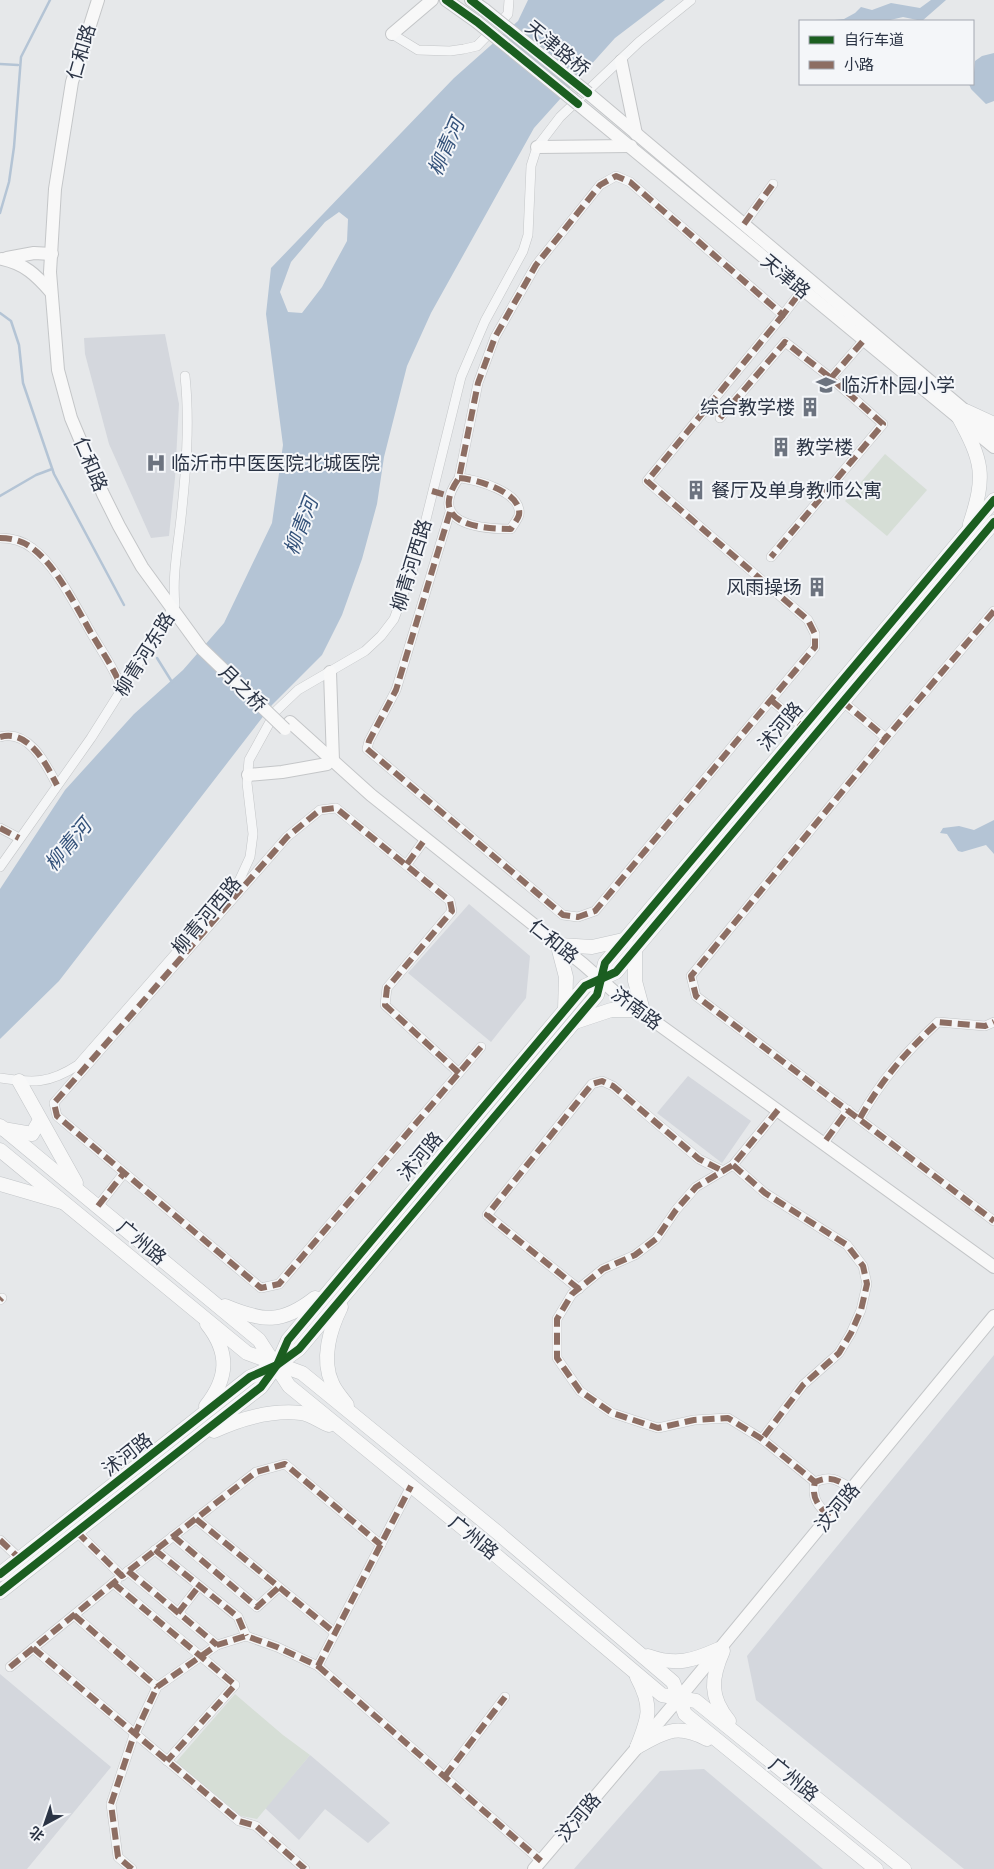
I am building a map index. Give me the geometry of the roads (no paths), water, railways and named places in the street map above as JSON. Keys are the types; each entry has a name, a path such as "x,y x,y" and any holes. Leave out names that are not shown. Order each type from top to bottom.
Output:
{"main road":[{"path":"962,414 994,424"},
{"path":"962,414 973,443 981,474 980,492 967,532"},
{"name":"沭河路","path":"0,1574 250,1377 277,1365 299,1349 597,995 605,963 802,726 994,500"},
{"name":"沭河路","path":"0,1592 261,1386 277,1365 288,1340 585,986 616,972 842,700 994,522"},
{"path":"978,542 994,532"},
{"path":"565,1010 566,977 559,948 592,947 624,940"},
{"path":"574,1022 611,1010 641,1009 636,981 635,948"},
{"path":"19,1081 80,1191"},
{"path":"2,1128 32,1134 40,1120"},
{"name":"广州路","path":"2,1128 259,1340 289,1386 634,1672 662,1695 696,1701 904,1869"},
{"name":"广州路","path":"0,1150 247,1352 302,1373 640,1653 673,1682 685,1714 876,1869"},
{"path":"0,1184 68,1204"},
{"path":"210,1299 247,1316 272,1320 298,1312 337,1280"},
{"path":"351,1287 332,1325 326,1359 332,1382 356,1418"},
{"path":"193,1423 218,1390 225,1365 216,1335 194,1308"},
{"path":"197,1438 237,1420 303,1413 347,1434"},
{"path":"640,1653 664,1662 683,1662 721,1650"},
{"path":"721,1650 715,1670 713,1688 718,1708 742,1737"},
{"path":"634,1672 649,1706 647,1722 637,1747"},
{"path":"637,1747 662,1733 679,1729 693,1731 728,1749"}],"street":[{"name":"仁和路","path":"93,0 69,74 51,189 49,228 62,370 76,416 107,492 146,564 174,607"},
{"name":"仁和路","path":"98,0 72,82 55,189 51,292 58,370 71,418 103,494 142,567 202,645"},
{"path":"432,0 392,34 418,50 450,52 477,46 508,14 509,0"},
{"name":"天津路桥","path":"446,0 477,22 578,104"},
{"name":"天津路桥","path":"471,0 588,93"},
{"name":"柳青河西路","path":"0,1078 36,1082 52,1080 78,1064 238,881 250,857 253,834 248,775 249,760 276,711 298,690 365,651 381,636 394,619 416,560 461,377 486,321 523,252 528,235 531,166 537,146 560,117 639,42 691,0"},
{"path":"621,61 636,134"},
{"name":"天津路","path":"588,93 744,224 962,414 994,447"},
{"name":"天津路","path":"578,104 864,340 962,414 994,435"},
{"path":"537,146 631,146"},
{"path":"458,478 477,480 507,494 517,504 519,515 511,529 485,529 461,522 450,512 447,504 458,478 478,383 495,338 536,265 600,185 616,176 630,182 784,315"},
{"path":"744,224 773,184"},
{"path":"1,259 34,253 52,254"},
{"path":"1,259 19,263 36,274 51,292"},
{"path":"450,512 396,690 369,741 367,749 563,915 578,917 595,910 815,648 815,634 808,620 647,481 784,315 802,290"},
{"path":"832,378 864,340"},
{"path":"720,418 785,342 832,378 883,424 771,557"},
{"name":"柳青河东路","path":"0,867 91,738 174,607 173,586 182,508 188,407 185,376"},
{"path":"432,491 450,496"},
{"path":"0,538 11,538 32,548 46,563 71,596 115,672 122,689"},
{"path":"994,611 886,738 691,976 696,996 994,1221"},
{"name":"月之桥","path":"202,645 288,725"},
{"path":"248,775 282,772 330,762 330,672"},
{"path":"771,700 802,726"},
{"path":"842,700 886,738"},
{"name":"仁和路","path":"288,725 422,842 559,948"},
{"path":"0,737 15,736 39,753 57,785"},
{"name":"仁和路","path":"330,762 559,948 580,968 601,979"},
{"path":"459,1073 386,1006 387,988 452,911 450,901 336,808 320,810 287,837 54,1103 57,1116 262,1288 279,1284 459,1073 480,1047"},
{"path":"0,828 19,838"},
{"path":"407,864 422,842"},
{"name":"济南路","path":"601,979 994,1267"},
{"name":"济南路","path":"641,1009 994,1262"},
{"path":"860,1118 877,1088 893,1068 938,1022 985,1026 994,1022"},
{"path":"579,1289 487,1215 592,1084 602,1081 613,1086 699,1159 723,1171"},
{"path":"778,1110 733,1165 696,1187 676,1210 656,1238 635,1254 604,1269 572,1294 557,1319 557,1358 580,1391 612,1413 658,1428 694,1420 728,1418 762,1439 816,1482"},
{"path":"826,1140 848,1110"},
{"path":"733,1165 765,1193 846,1245 863,1266 866,1284 860,1310 839,1353 803,1385 762,1439"},
{"path":"98,1206 124,1173"},
{"name":"汶河路","path":"721,1650 994,1316"},
{"name":"汶河路","path":"537,1865 994,1329"},
{"path":"10,1667 113,1583 256,1472 285,1464 381,1545"},
{"path":"829,1517 816,1502 812,1493 816,1482 826,1477 836,1478 852,1489"},
{"path":"318,1666 411,1486"},
{"path":"196,1519 278,1588 336,1633"},
{"path":"77,1532 125,1574 178,1613 217,1645"},
{"path":"173,1536 257,1607 278,1588"},
{"path":"0,1540 19,1558"},
{"path":"155,1550 238,1618 246,1636"},
{"path":"113,1583 234,1685 167,1761"},
{"path":"178,1613 199,1586"},
{"path":"74,1615 157,1687"},
{"path":"132,1869 118,1857 112,1804 136,1734 157,1687 217,1645 246,1636 277,1647 318,1666 445,1776 537,1865"},
{"path":"33,1648 239,1821 256,1826 305,1869"},
{"path":"445,1776 505,1697"}],"water":[{"name":"柳青河","path":"528,0 665,0 615,38 534,128 431,313 407,366 384,457 377,504 362,559 342,615 322,655 272,705 59,981 0,1039 0,889 65,790 134,714 183,670 224,623 272,523 283,445 266,314 271,268 454,78 518,21","holes":["339,212 348,219 347,241 322,287 302,313 288,312 280,292 291,262 325,222"]},
{"path":"931,0 946,0 923,20 903,17 890,20 834,20 844,19 861,7 872,10 891,3 920,8"},
{"path":"994,53 994,101 986,104 969,85 974,85 975,61 982,56"},
{"path":"994,820 994,854 986,845 962,852 958,851 947,834 940,833 943,828 959,826 974,830"}],"waterway":[{"path":"0,213 9,182 14,147 21,57 50,0"},
{"path":"0,64 18,65"},
{"path":"0,313 11,321 19,345 23,383 54,474 124,605"},
{"path":"0,496 36,475 52,469"},
{"path":"157,658 172,682"}],"place":[{"name":"临沂朴园小学","path":"826,385"},
{"name":"综合教学楼","path":"810,407"},
{"name":"教学楼","path":"781,447"},
{"name":"临沂市中医医院北城医院","path":"156,463"},
{"name":"餐厅及单身教师公寓","path":"696,490"},
{"name":"风雨操场","path":"817,587"}]}
